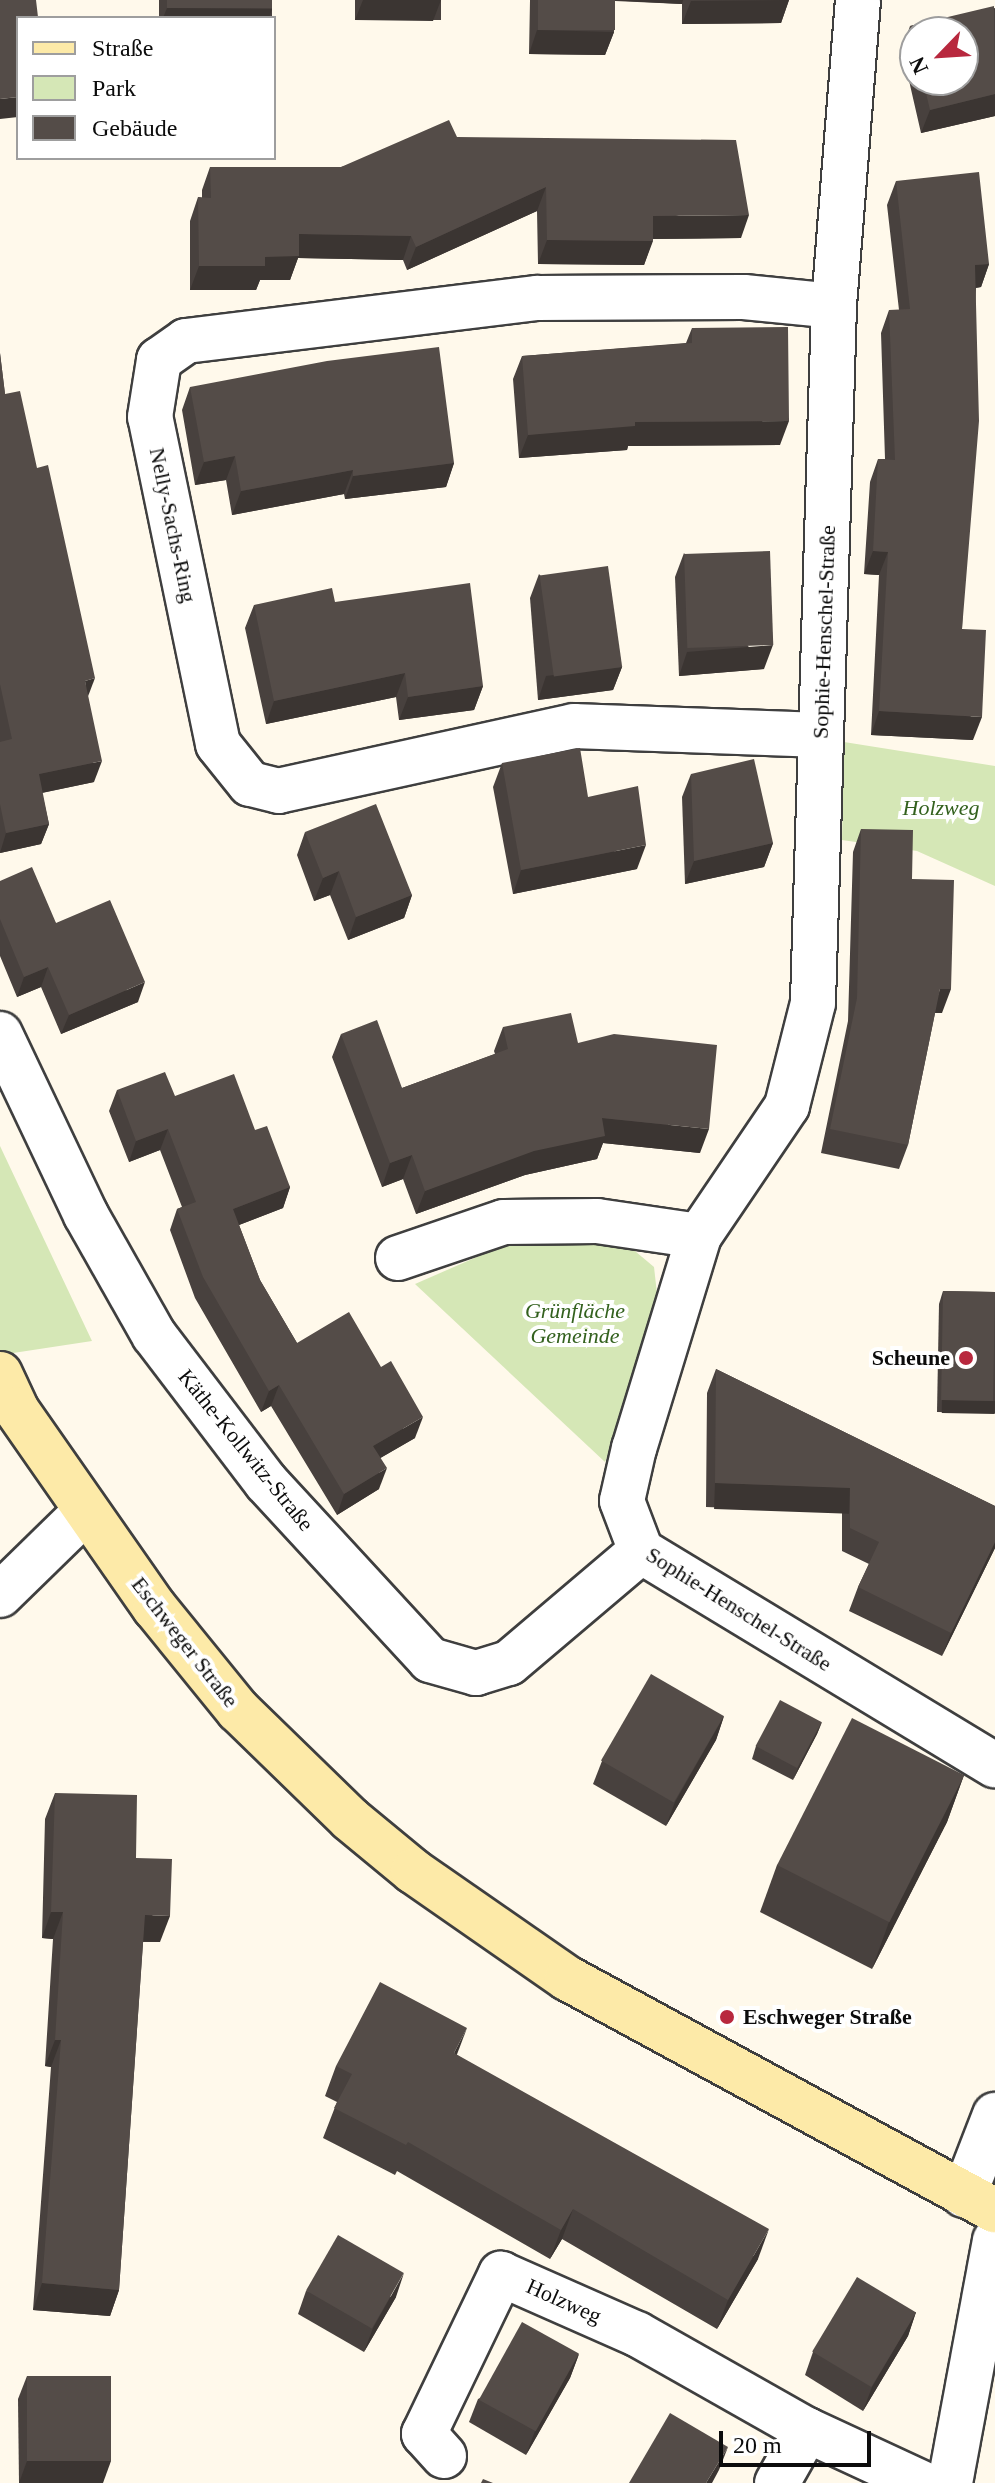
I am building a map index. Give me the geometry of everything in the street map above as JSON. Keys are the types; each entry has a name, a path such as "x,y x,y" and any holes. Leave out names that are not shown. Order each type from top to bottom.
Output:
{"main road":[{"name":"Eschweger Straße","path":"0,1374 16,1409 155,1608 238,1710 339,1809 413,1871 567,1978 980,2202"}],"street":[{"name":"Sophie-Henschel-Straße","path":"858,0 834,306 813,1003 787,1106 699,1236 634,1448 622,1501 641,1551 995,1765"},
{"name":"Nelly-Sachs-Ring","path":"820,735 574,726 279,791 250,784 218,744 150,417 159,360 186,341 537,298 744,297 834,306"},
{"name":"Käthe-Kollwitz-Straße","path":"0,1034 86,1215 154,1335 266,1482 430,1660 476,1673 509,1663 641,1551"},
{"path":"398,1258 504,1222 597,1221 699,1236"},
{"path":"0,1595 86,1511"},
{"path":"980,2202 995,2115"},
{"path":"950,2483 995,2240"},
{"name":"Holzweg","path":"444,2456 424,2434 501,2274 637,2334 807,2430 921,2483"},
{"path":"777,2483 807,2430"}],"green space":[{"name":"Holzweg","path":"844,742 995,766 995,886 917,851 842,840"},
{"path":"0,1146 92,1341 0,1355"},
{"name":"Grünfläche Gemeinde","path":"546,1240 629,1246 654,1267 661,1329 605,1462 415,1284 511,1242"}],"building":[{"path":"0,0 36,0 38,16 16,16 16,97 0,99"},
{"path":"167,0 272,0 272,8 167,8"},
{"path":"538,0 615,0 615,30 538,30"},
{"path":"994,6 995,94 930,110 927,96 979,96 979,16 952,16"},
{"path":"449,120 457,137 736,140 749,215 653,216 653,241 547,240 546,187 416,247 411,236 299,234 299,256 265,257 265,266 199,266 198,197 211,198 210,167 341,167"},
{"path":"979,172 989,264 975,265 979,421 962,629 986,630 982,717 879,711 888,552 873,551 878,459 895,460 889,310 910,309 896,181"},
{"path":"788,327 789,421 635,422 635,426 528,435 522,356 692,343 692,328"},
{"path":"439,347 454,463 353,476 353,470 241,491 235,456 204,462 190,387 327,361"},
{"path":"0,353 5,394 20,391 37,468 48,465 95,678 85,681 102,761 39,774 49,824 6,833 0,804 0,742 12,739 0,684"},
{"path":"770,551 773,645 687,648 684,554"},
{"path":"608,566 622,667 554,677 540,576"},
{"path":"470,583 483,686 408,697 405,673 274,701 254,605 332,588 335,602"},
{"path":"580,748 588,797 638,786 646,845 521,870 502,763"},
{"path":"754,759 773,843 694,861 691,774"},
{"path":"376,804 412,895 356,917 339,871 323,878 305,832"},
{"path":"861,829 913,830 912,879 954,880 951,989 940,989 908,1145 830,1129 857,998"},
{"path":"32,867 56,923 110,900 145,982 69,1015 48,967 24,977 0,919 0,881"},
{"path":"571,1013 578,1043 614,1034 717,1045 709,1129 602,1118 605,1136 534,1151 425,1191 412,1155 390,1163 341,1034 377,1020 402,1088 508,1049 503,1027"},
{"path":"165,1072 175,1096 234,1074 255,1130 267,1126 290,1187 233,1209 260,1280 297,1343 349,1312 381,1367 391,1361 423,1417 373,1446 387,1468 344,1494 279,1385 269,1391 203,1277 177,1209 196,1202 168,1129 136,1141 117,1090"},
{"name":"Scheune","path":"943,1291 995,1292 993,1401 941,1400"},
{"path":"716,1369 995,1506 995,1542 951,1633 858,1587 879,1542 850,1528 850,1488 715,1483"},
{"path":"651,1674 724,1716 674,1803 601,1761"},
{"path":"780,1700 821,1722 797,1768 756,1746"},
{"path":"852,1718 964,1775 889,1922 777,1865"},
{"path":"55,1793 137,1795 136,1858 172,1859 170,1916 145,1915 119,2290 42,2283 61,2040 55,2040 63,1912 51,1912"},
{"path":"380,1982 467,2028 454,2053 769,2229 728,2300 573,2209 561,2230 408,2142 406,2145 334,2108 352,2074 336,2066"},
{"path":"338,2235 404,2273 372,2328 306,2290"},
{"path":"857,2277 916,2313 871,2387 812,2352"},
{"path":"522,2322 579,2354 536,2431 479,2400"},
{"path":"27,2376 111,2376 111,2461 27,2461"},
{"path":"670,2413 728,2447 706,2483 629,2483"}],"place":[{"name":"Scheune","path":"966,1358"},
{"name":"Eschweger Straße","path":"727,2017"}]}
